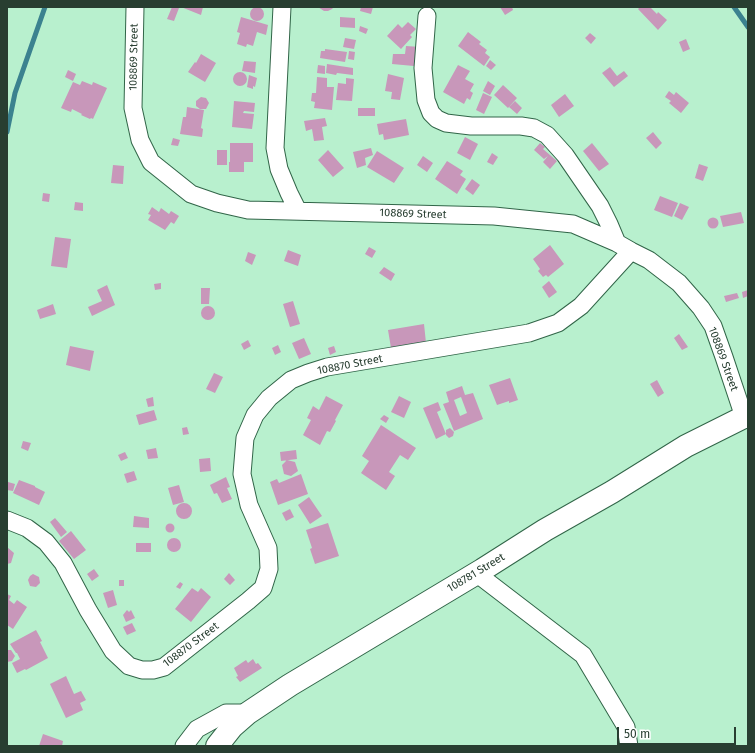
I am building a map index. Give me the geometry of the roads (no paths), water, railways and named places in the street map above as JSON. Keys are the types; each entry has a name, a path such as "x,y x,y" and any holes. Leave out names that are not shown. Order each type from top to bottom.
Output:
{"street":[{"name":"108869 Street","path":"135,7 133,108 140,140 151,162 191,194 217,203 248,210 494,216 573,224 649,260 679,283 701,308 713,326 746,417"},
{"path":"282,7 276,148 279,169 298,211"},
{"path":"427,16 423,68 426,100 431,113 437,119 446,123 471,126 520,126 534,128 547,135 565,155 600,206 609,224 624,247"},
{"name":"108870 Street","path":"7,520 27,528 46,542 63,563 88,610 113,650 129,666 142,670 153,670 164,667 248,601 262,588 269,569 268,548 249,505 242,474 245,438 255,415 269,398 291,380 327,367 529,333 558,323 581,306 624,247"},
{"name":"108781 Street","path":"217,746 232,727 248,713 290,685 476,573 544,530 612,492 686,446 746,417"},
{"path":"476,573 583,655 626,728 629,746"},
{"path":"184,746 197,729 226,713 248,713"}],"waterway":[{"path":"7,132 15,93 45,7"},
{"path":"734,7 748,27"}]}
